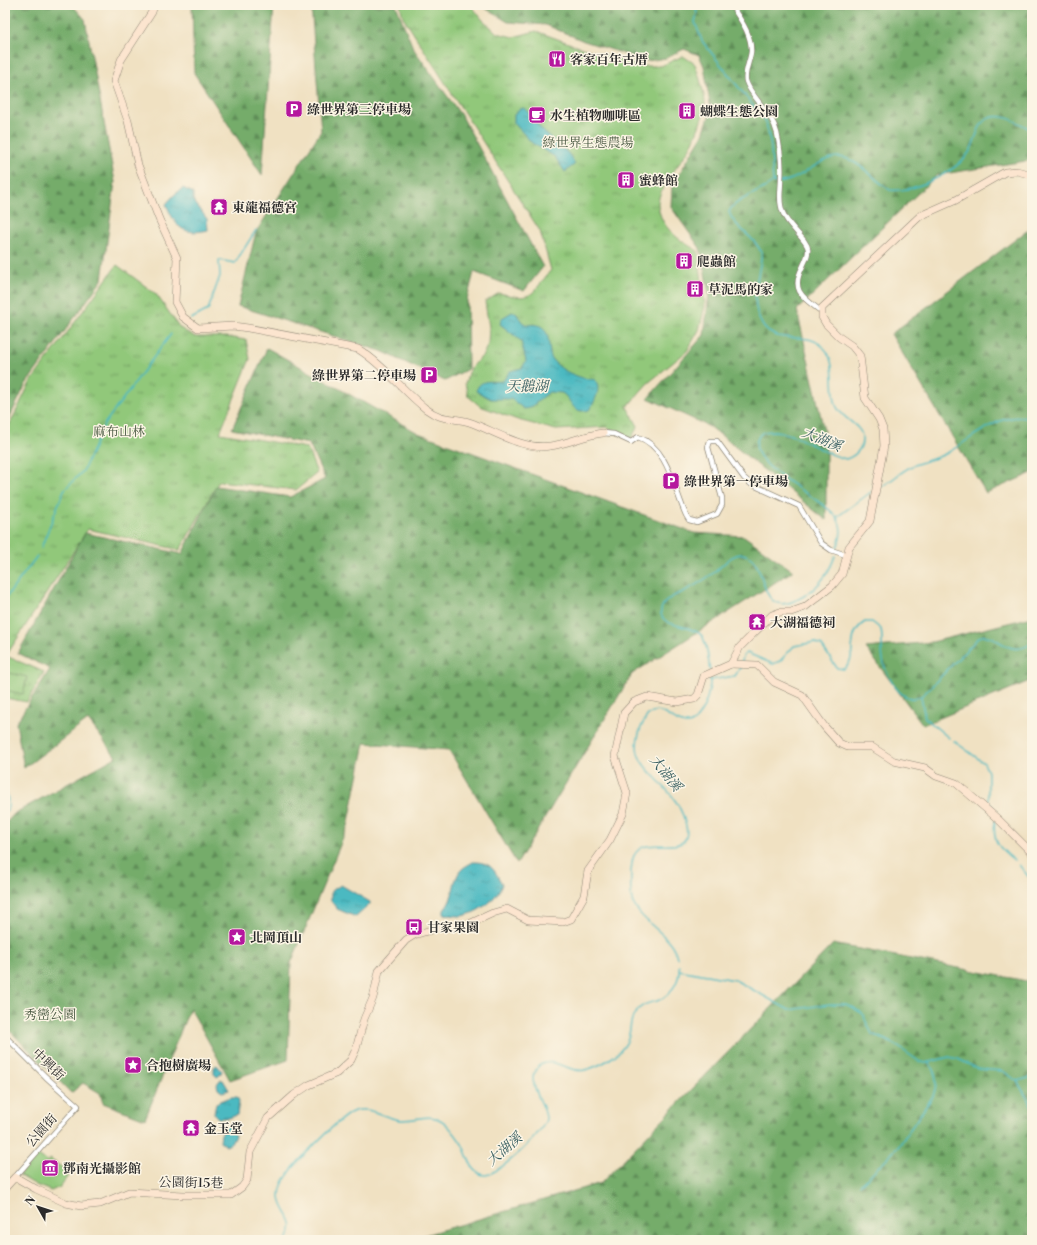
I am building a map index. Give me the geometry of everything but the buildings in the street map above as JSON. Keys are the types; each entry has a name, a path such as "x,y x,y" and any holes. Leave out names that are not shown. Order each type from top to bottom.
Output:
{"street":[{"path":"154,5 152,12 121,60 114,81 128,121 138,165 159,219 177,258 175,302 178,310 193,326 202,329 233,326 248,328 358,349 366,354 406,392 440,418 464,421 522,443 549,447 588,435 614,434 631,442 638,437 653,445 660,454 686,515 689,520 697,522 717,514 722,505 722,498 708,447 710,441 717,441 744,478 752,484 799,506 821,543 832,550 846,555"},
{"path":"731,5 741,20 750,42 751,51 746,81 766,109 777,134 781,180 781,207 786,219 806,242 808,248 807,257 797,279 797,286 800,292 822,312 826,324 832,332 852,346 860,356 865,398 879,419 885,437 870,521 849,547 842,574 832,586 805,606 791,612 780,612 772,615 737,651 731,664 760,666 774,682 800,693 834,738 844,745 872,747 894,761 925,768 936,776 956,783 999,820 1032,853"},
{"path":"822,312 826,304 863,272 920,216 956,200 1005,172 1017,171 1032,175"},
{"name":"公園街15巷","path":"16,1176 47,1194 66,1202 81,1206 100,1204 129,1192 183,1196 231,1195 242,1187 248,1177 250,1152 268,1118 294,1095 309,1085 337,1073 351,1060 356,1049 364,1019 373,998 379,971 409,938 441,927 467,926 493,913 507,909 528,920 563,922 571,919 584,896 588,871 610,840 623,814 627,793 615,756 624,713 634,702 647,697 684,702 694,699 698,695 703,678 710,673 731,664"},
{"name":"中興街","path":"5,1036 46,1077 78,1106"},
{"name":"公園街","path":"5,1188 78,1106"}],"green space":[{"path":"5,5 72,5 85,19 115,182 102,280 26,384 5,427"},
{"path":"192,5 274,5 262,175 194,73"},
{"path":"311,5 396,5 413,48 463,118 543,267 524,291 474,272 467,300 468,369 445,381 381,351 238,306 256,232 321,131"},
{"name":"綠世界生態農場","path":"400,5 471,5 481,18 497,33 513,37 536,31 582,48 643,66 661,66 683,56 695,64 702,85 705,102 704,111 691,146 666,183 659,198 658,204 662,220 667,227 678,238 698,251 705,306 699,330 687,351 647,384 627,407 638,426 631,439 607,427 556,430 518,420 480,406 468,396 465,383 471,368 483,355 488,344 489,327 485,302 499,293 519,297 530,295 551,270 540,231 403,17"},
{"path":"480,5 1032,5 1032,160 937,175 797,310 826,440 826,520 712,428 648,398 704,335 709,294 700,248 671,207 672,186 703,134 711,111 704,66 699,55 684,49 666,58 647,61 584,41 546,25 508,22"},
{"path":"1032,227 1032,473 986,493 891,334"},
{"name":"麻布山林","path":"117,265 156,294 180,328 195,337 226,337 246,340 250,359 220,433 307,448 317,473 296,490 219,481 180,550 88,529 6,656 44,672 27,702 5,698 5,434 30,383"},
{"name":"秀巒公園","path":"267,348 418,433 694,533 744,536 793,571 632,674 517,864 449,750 365,743 348,826 291,963 288,1060 230,1080 190,1008 145,1119 103,1103 100,1093 83,1083 71,1093 5,1026 5,824 15,813 116,757 88,720 24,768 16,723 50,669 18,653 85,533 182,554 216,486 290,497 325,479 309,444 232,429"},
{"path":"1032,617 1032,680 923,725 866,648 932,642"},
{"path":"5,672 27,677 23,694 5,690"},
{"path":"833,944 1032,982 1032,1240 408,1240 601,1183"},
{"path":"37,1154 48,1162 50,1159 70,1173 60,1187 51,1191 36,1185 19,1175"}],"water":[{"path":"524,108 542,130 571,157 575,164 565,172 555,157 532,143 514,123 514,115 519,109"},
{"path":"183,188 193,193 193,200 207,219 208,230 192,232 181,228 173,219 166,204"},
{"name":"天鵝湖","path":"512,312 516,313 522,322 527,325 542,327 546,332 551,357 554,362 574,375 596,381 598,392 589,410 583,411 575,409 566,396 562,393 549,392 530,408 524,409 511,399 491,399 476,391 484,382 503,381 510,371 522,368 526,361 521,341 500,324 502,318"},
{"path":"473,862 484,863 494,870 502,884 500,890 486,905 473,913 460,916 444,914 444,910 450,900 456,878 463,868"},
{"path":"341,885 370,902 370,904 356,917 337,909 331,901 331,891"},
{"path":"217,1065 222,1071 217,1077 214,1074 214,1067"},
{"path":"220,1080 223,1080 229,1090 222,1092 218,1089 217,1084"},
{"path":"231,1097 237,1097 239,1101 237,1115 229,1118 218,1118 214,1114 216,1103"},
{"path":"227,1126 231,1127 235,1136 230,1144 226,1146 220,1141 221,1134"}],"waterway":[{"path":"695,5 697,13 695,22 702,41 766,122 771,147 773,182"},
{"path":"773,182 784,182 822,162 831,158 840,157 850,160 866,170 890,190 910,188 934,180 964,159 972,147 979,128 985,120 989,118 1000,116 1017,122 1032,130"},
{"name":"大湖溪","path":"773,182 736,204 729,212 735,223 754,241 761,252 755,299 757,313 763,326 776,336 809,339 823,347 828,353 831,360 834,398 836,405 838,410 855,425 861,433 862,441 856,454 846,459 828,453 794,436 775,431 760,434 756,447 761,458 772,469 817,500 837,518 841,533 837,548"},
{"path":"191,319 208,310 220,276 219,260 235,263 256,230"},
{"path":"41,548 64,490 83,471 105,423 171,334"},
{"path":"879,488 910,467 942,455 997,422 1020,417 1032,419"},
{"path":"837,517 871,492"},
{"name":"大湖溪","path":"710,671 707,648 702,636 692,629 665,620 662,616 661,609 666,601 672,596 685,591 705,579 734,556 742,554 754,561 766,590 771,598 778,603 788,603 804,596 815,588 827,573 835,556"},
{"path":"5,599 37,556"},
{"path":"742,662 743,656 747,653 773,664 780,661 794,646 815,642 822,646 837,668 844,669 851,659 855,633 865,622 872,622 881,629 882,656 888,675 898,690 910,698 918,697 925,693 979,637 991,637 1009,647 1016,649 1023,648 1032,643"},
{"path":"711,680 735,676 741,666"},
{"name":"大湖溪","path":"677,958 670,943 644,918 634,905 631,897 631,872 633,858 638,850 647,846 678,844 684,841 687,835 685,821 679,806 670,793 641,760 637,744 639,733 649,714 659,712 680,723 686,724 691,723 696,719 701,713 707,697 710,677"},
{"path":"921,697 925,718 949,738"},
{"path":"954,741 984,763 988,772 988,801 995,812"},
{"path":"5,790 8,802 8,808 5,813"},
{"path":"995,821 994,828 998,844 1004,852 1014,860"},
{"path":"1019,865 1032,881"},
{"name":"大湖溪","path":"286,1240 292,1228 289,1218 281,1203 280,1197 283,1182 328,1131 346,1116 352,1112 364,1110 401,1120 426,1117 437,1118 443,1121 457,1137 462,1144 473,1168 480,1174 485,1175 491,1173 510,1161 530,1142 544,1124 546,1118 545,1112 536,1091 533,1077 535,1071 540,1065 551,1063 580,1071 604,1063 616,1055 628,1039 634,1014 641,1007 662,999 670,992 678,977 679,966"},
{"path":"679,970 735,980 789,1010 830,1004 846,1004 862,1013 872,1034 894,1044 920,1062 926,1063 949,1057 958,1059 978,1069 1003,1071 1017,1081 1032,1106"},
{"path":"860,1185 898,1147 933,1096 936,1086 936,1078 928,1062"},
{"path":"1017,1081 1032,1077"}],"place":[{"name":"客家百年古厝","path":"557,59"},
{"name":"綠世界第三停車場","path":"294,109"},
{"name":"蝴蝶生態公園","path":"687,111"},
{"name":"水生植物咖啡區","path":"537,115"},
{"name":"蜜蜂館","path":"626,180"},
{"name":"東龍福德宮","path":"219,207"},
{"name":"爬蟲館","path":"684,261"},
{"name":"草泥馬的家","path":"695,289"},
{"name":"綠世界第二停車場","path":"429,375"},
{"name":"綠世界第一停車場","path":"671,481"},
{"name":"大湖福德祠","path":"757,622"},
{"name":"甘家果園","path":"414,927"},
{"name":"北岡頂山","path":"237,937"},
{"name":"合抱樹廣場","path":"133,1065"},
{"name":"金玉堂","path":"191,1128"},
{"name":"鄧南光攝影館","path":"50,1168"}]}
